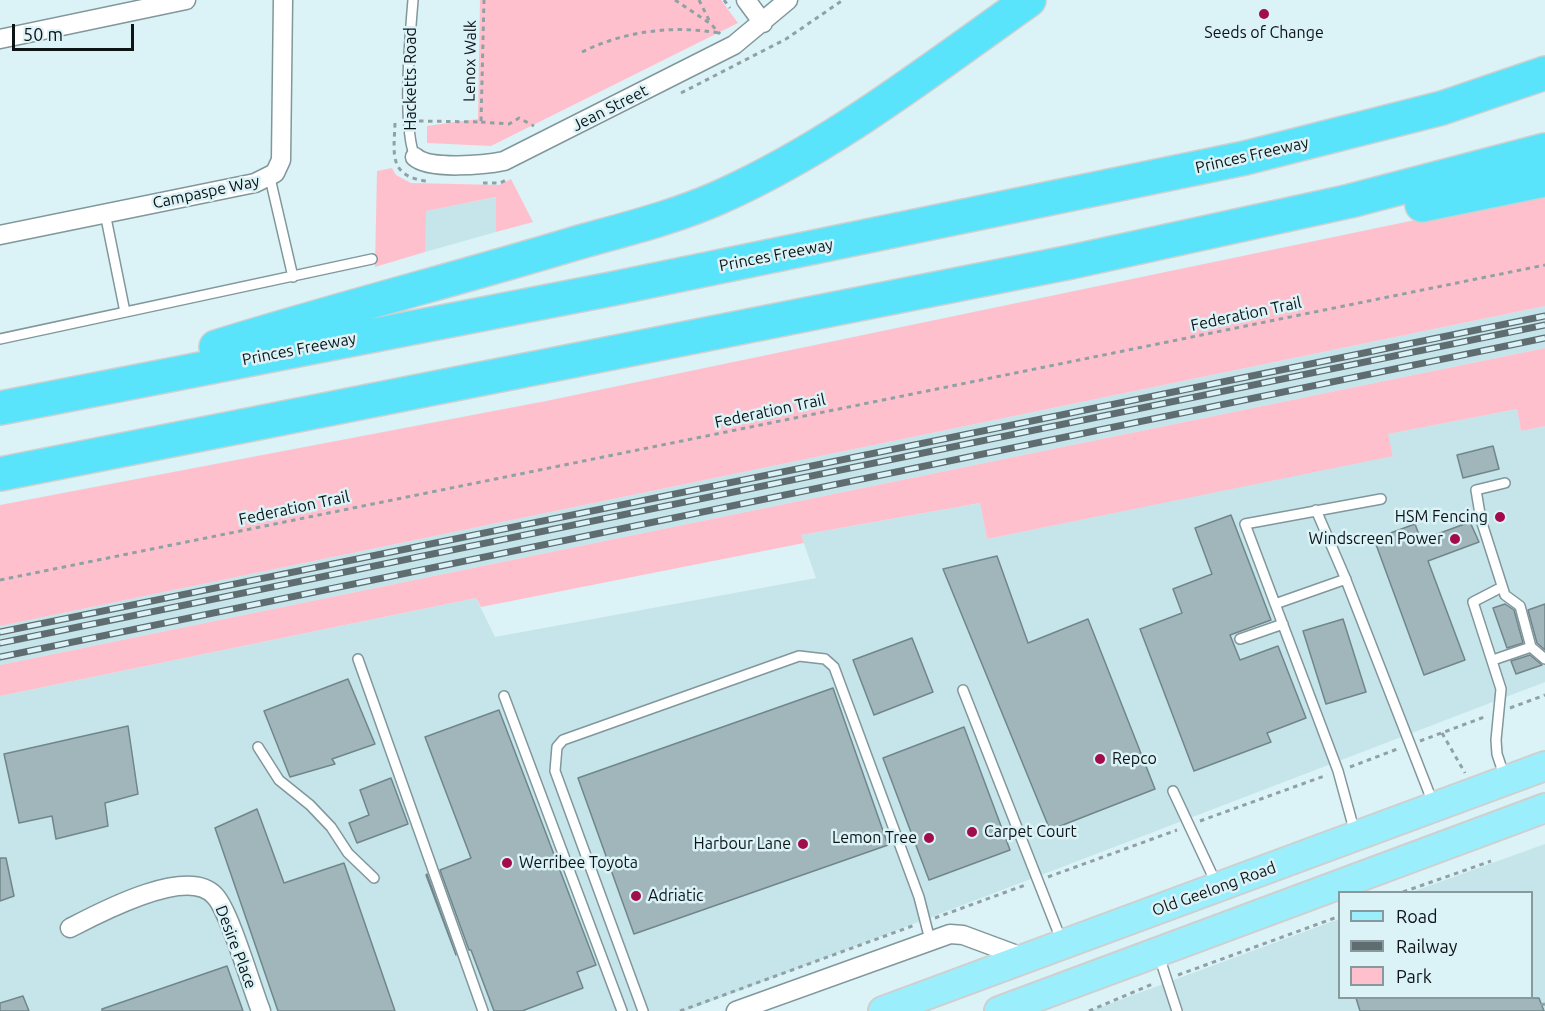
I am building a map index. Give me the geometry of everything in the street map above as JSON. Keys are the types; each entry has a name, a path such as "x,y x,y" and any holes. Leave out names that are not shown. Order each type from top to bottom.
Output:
{"highway":[{"path":"66,395 310,317 523,260 718,198 804,152 871,109 1029,0"},
{"name":"Princes Freeway","path":"0,408 611,289 1245,158 1442,108 1545,73"},
{"path":"0,474 1071,262 1350,201 1545,150"},
{"path":"1071,262 1378,214 1545,180"}],"main road":[{"name":"Old Geelong Road","path":"890,1010 1545,766"},
{"path":"999,1011 1162,966 1233,925 1533,813 1505,780"},
{"path":"1218,888 1233,925"},
{"path":"1143,915 1162,966"}],"street":[{"path":"0,39 186,0"},
{"name":"Campaspe Way","path":"0,235 270,178 279,168 281,160 283,0"},
{"name":"Jean Street","path":"415,157 427,163 478,165 504,160 723,41 763,23 788,0"},
{"path":"739,6 763,23"},
{"name":"Desire Place","path":"70,928 112,905 136,896 191,885 205,887 216,896 224,913 261,1011"},
{"path":"736,1011 950,934 963,935 1025,958"}],"lane":[{"name":"Hacketts Road","path":"413,0 409,41 409,121 411,147 415,157"},
{"path":"270,178 292,277"},
{"path":"105,213 125,312"},
{"path":"0,339 372,259"},
{"path":"1505,483 1476,490 1481,520 1505,594 1520,606 1531,646 1545,659"},
{"path":"1355,835 1338,771 1245,524 1381,499"},
{"path":"1316,510 1346,579 1434,806"},
{"path":"1275,604 1346,579"},
{"path":"1502,587 1473,602 1501,689 1497,754 1505,780"},
{"path":"1240,639 1283,624"},
{"path":"1493,660 1531,646"},
{"path":"643,1011 555,771 557,747 563,740 784,660 812,655 825,659 834,667 916,891 930,940"},
{"path":"358,659 483,1011"},
{"path":"963,690 1063,945"},
{"path":"504,696 622,1011"},
{"path":"258,747 279,780 310,805 331,827 348,853 374,878"},
{"path":"1173,791 1218,888"},
{"path":"1162,966 1177,1011"}],"path":[{"name":"Lenox Walk","path":"409,121 481,122 484,0"},
{"path":"675,0 711,24"},
{"path":"699,0 723,41"},
{"path":"724,0 739,6"},
{"path":"582,52 608,40 640,33 699,30 723,41"},
{"path":"710,38 723,41"},
{"path":"481,122 509,124 519,118 534,126 526,130"},
{"name":"Federation Trail","path":"0,580 1545,265"},
{"path":"680,1011 1545,695"},
{"path":"1442,733 1468,779"},
{"path":"1406,891 1491,861"},
{"path":"1089,1011 1162,966 1189,973 1338,917"}],"shaded area":[{"path":"497,197 496,232 425,252 425,211"},
{"path":"1545,306 1545,348 0,665 0,626"},
{"path":"1517,409 1521,431 1545,426 1545,682 686,1011 0,1011 0,696 476,598 495,637 816,578 801,535 980,503 987,539 1393,455 1387,434"},
{"path":"1545,844 1545,1011 1090,1011 1338,919 1338,999 1533,999 1533,891 1415,891"}],"green space":[{"path":"480,0 721,0 738,23 491,146 427,143 427,126 478,119"},
{"path":"392,168 396,175 411,183 499,185 511,179 533,222 496,232 496,197 426,211 425,252 375,267 377,171"},
{"path":"1545,193 1545,306 0,626 0,505 546,401"},
{"path":"1545,348 1545,426 1521,431 1517,409 1388,434 1393,456 987,539 980,503 801,535 804,543 481,607 476,598 0,696 0,665"}],"building":[{"path":"1493,446 1499,469 1463,478 1457,455"},
{"path":"1231,515 1271,620 1230,635 1240,660 1278,646 1306,718 1267,733 1271,742 1194,771 1140,629 1182,613 1173,589 1212,574 1195,528"},
{"path":"1470,522 1479,542 1428,561 1465,660 1424,675 1374,539 1415,524 1421,540"},
{"path":"997,556 1028,643 1088,619 1155,789 1050,830 943,569"},
{"path":"1505,604 1514,610 1523,643 1507,648 1493,608"},
{"path":"1545,604 1545,650 1537,643 1528,610"},
{"path":"1343,619 1366,692 1326,704 1303,631"},
{"path":"912,638 933,692 874,715 853,660"},
{"path":"1530,655 1542,665 1516,674 1511,661"},
{"path":"348,679 375,744 332,759 335,764 290,777 264,711"},
{"path":"833,688 888,845 634,934 578,778"},
{"name":"Werribee Toyota","path":"499,710 596,965 577,972 583,988 522,1011 494,1011 440,870 471,858 425,737"},
{"path":"128,726 138,794 105,803 108,826 56,839 52,816 19,823 4,754"},
{"path":"964,727 1010,850 929,880 883,758"},
{"path":"391,778 408,824 357,843 349,823 369,815 360,790"},
{"path":"257,809 284,883 344,863 395,1011 278,1011 215,828"},
{"path":"0,858 6,858 14,896 0,901"},
{"path":"427,874 456,955 426,875"},
{"path":"227,966 243,1011 102,1011 102,1009"},
{"path":"23,996 29,1011 0,1011 0,1003"},
{"path":"1539,998 1544,1011 1360,1011 1356,999"}],"railway":[{"path":"0,632 1545,316"},
{"path":"0,643 1545,325"},
{"path":"0,657 1545,338"}],"place":[{"name":"Seeds of Change","path":"1264,14"},
{"name":"HSM Fencing","path":"1500,517"},
{"name":"Windscreen Power","path":"1455,539"},
{"name":"Repco","path":"1100,759"},
{"name":"Carpet Court","path":"972,832"},
{"name":"Lemon Tree","path":"929,838"},
{"name":"Harbour Lane","path":"803,844"},
{"name":"Werribee Toyota","path":"507,863"},
{"name":"Adriatic","path":"636,896"}]}
